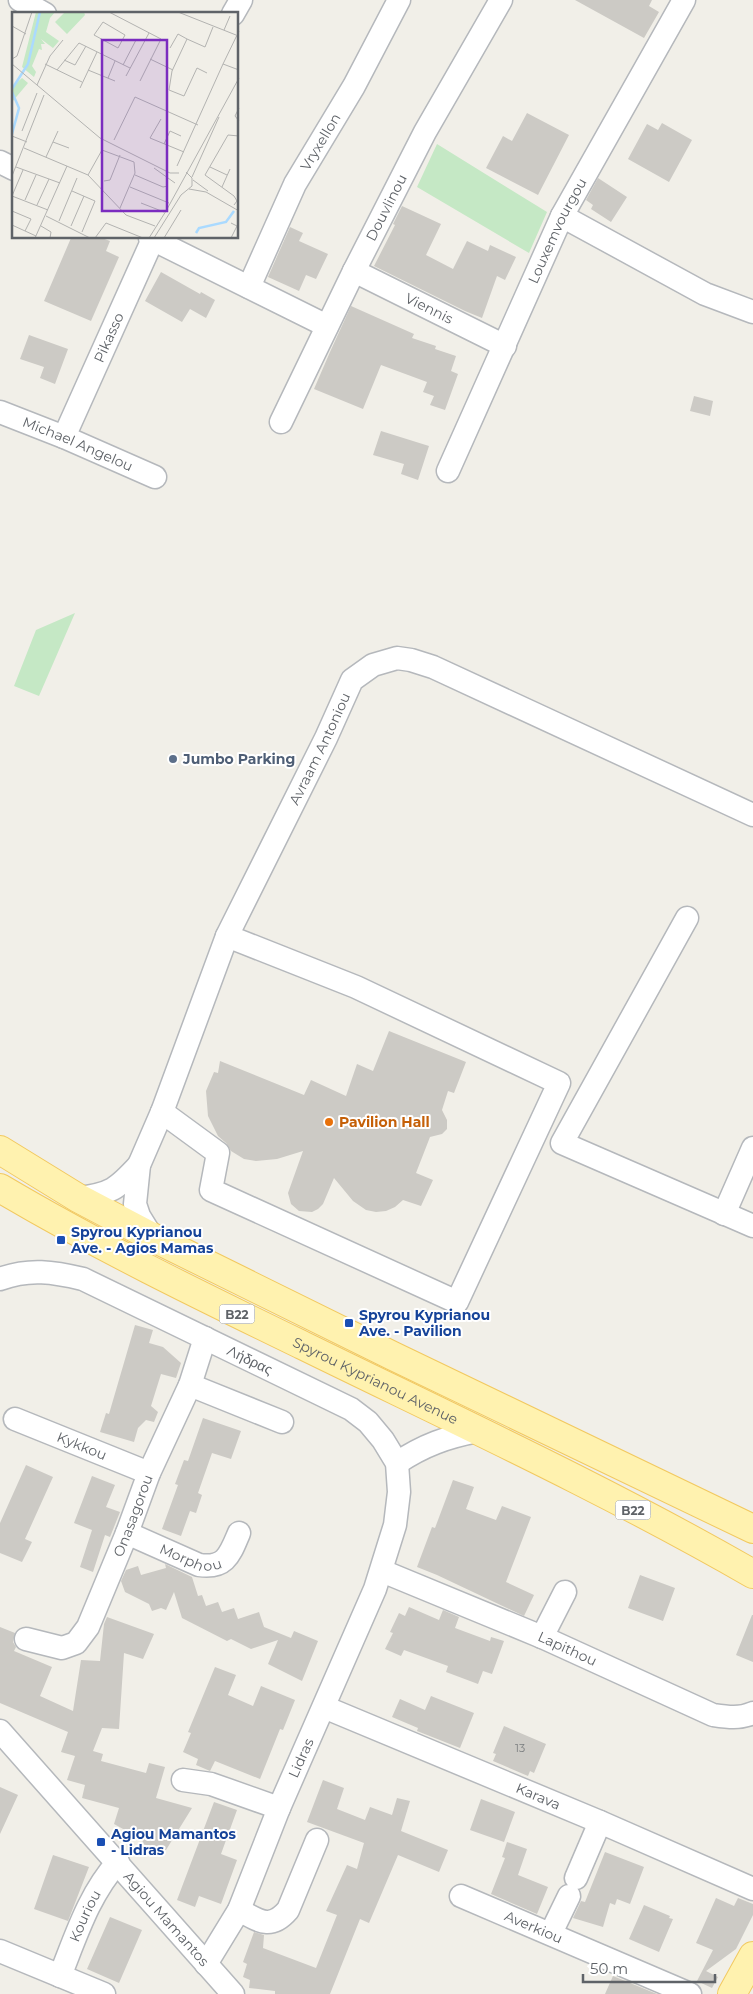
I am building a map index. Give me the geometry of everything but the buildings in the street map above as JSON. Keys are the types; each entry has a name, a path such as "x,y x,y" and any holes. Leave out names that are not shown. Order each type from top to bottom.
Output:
{"main road":[{"name":"B22","path":"0,1150 78,1198 152,1237 753,1529"},
{"name":"Spyrou Kyprianou Avenue","path":"0,1188 63,1225 175,1283 478,1431 753,1574"},
{"path":"732,1994 753,1956"}],"street":[{"path":"20,0 41,12"},
{"path":"234,12 241,0"},
{"name":"Vryxellon","path":"249,287 295,184 354,86 399,0"},
{"name":"Douvlinou","path":"281,422 425,132 501,0"},
{"name":"Louxemvourgou","path":"448,470 562,216 684,0"},
{"path":"0,162 12,168"},
{"path":"562,216 705,294 753,312"},
{"name":"Pikasso","path":"64,437 151,239"},
{"path":"153,239 327,326"},
{"name":"Viennis","path":"354,272 505,346"},
{"name":"Michael Angelou","path":"0,412 64,437 155,477"},
{"name":"Avraam Antoniou","path":"138,1165 162,1112 227,936 326,738 352,680 373,665 397,658 433,667 753,815"},
{"path":"687,918 562,1143 753,1226"},
{"path":"162,1112 218,1153 212,1190 457,1302 559,1083 356,987 227,936"},
{"path":"724,1214 753,1148"},
{"path":"78,1198 99,1196 112,1190 121,1184 138,1165"},
{"path":"138,1165 135,1204 139,1216 152,1237"},
{"name":"Λήδρας","path":"0,1279 26,1273 51,1272 83,1279 351,1409 368,1422 384,1440 397,1463 399,1492 396,1525 389,1548"},
{"name":"Onasagorou","path":"26,1639 62,1648 76,1642 83,1636 127,1534 149,1473 190,1385 206,1338"},
{"path":"190,1385 282,1422"},
{"name":"Kykkou","path":"15,1419 149,1473"},
{"path":"397,1463 412,1453 447,1437 478,1431"},
{"name":"Morphou","path":"127,1534 199,1564 210,1566 220,1563 228,1556 239,1533"},
{"name":"Lidras","path":"206,1964 239,1910 279,1808 382,1571 389,1548"},
{"name":"Lapithou","path":"382,1571 542,1637 713,1715 730,1718 753,1713"},
{"path":"542,1637 564,1592"},
{"name":"Karava","path":"324,1707 600,1822 753,1889"},
{"name":"Agiou Mamantos","path":"0,1731 233,1994"},
{"path":"183,1780 200,1781 216,1785 279,1808"},
{"path":"551,1933 573,1887 600,1822"},
{"path":"239,1910 264,1922 281,1919 288,1910 318,1840"},
{"name":"Kouriou","path":"60,1976 94,1895 105,1877 118,1862"},
{"name":"Averkiou","path":"460,1896 551,1933 690,1994"},
{"path":"0,1951 104,1994"}],"green space":[{"path":"437,144 547,212 529,253 417,187"},
{"path":"75,613 39,696 14,686 36,630"}],"place":[{"name":"Jumbo Parking","path":"173,759"},
{"name":"Pavilion Hall","path":"329,1122"},
{"name":"Spyrou Kyprianou Ave. - Agios Mamas","path":"61,1240"},
{"name":"Spyrou Kyprianou Ave. - Pavilion","path":"349,1323"},
{"name":"Agiou Mamantos - Lidras","path":"101,1842"}]}
